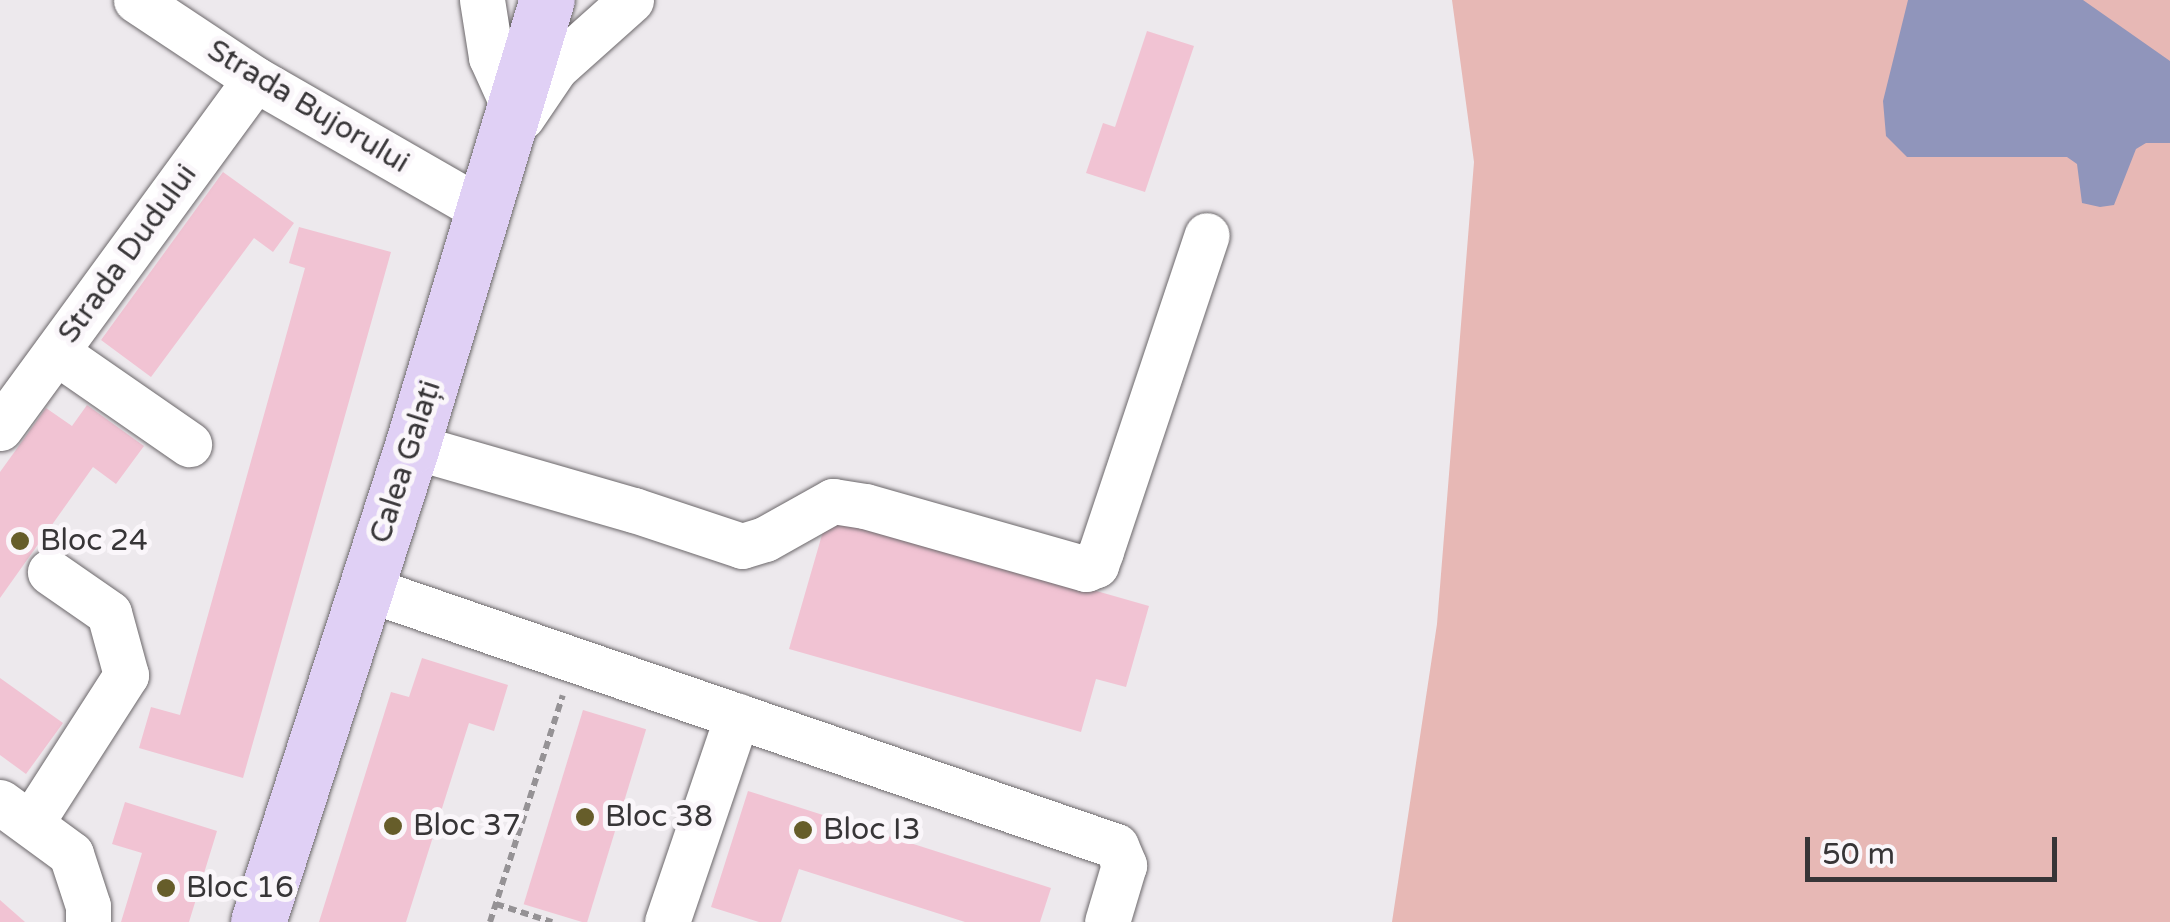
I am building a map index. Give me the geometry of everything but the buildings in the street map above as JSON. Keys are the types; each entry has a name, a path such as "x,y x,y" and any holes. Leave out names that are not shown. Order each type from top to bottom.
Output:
{"main road":[{"name":"Calea Galați","path":"258,922 412,446 547,0"}],"street":[{"name":"Strada Bujorului","path":"136,0 255,80 483,210"},
{"path":"482,0 491,57 509,126"},
{"path":"509,126 555,68 631,0"},
{"name":"Strada Dudului","path":"0,428 255,80"},
{"path":"412,446 634,510 742,546 766,539 833,501 865,506 1086,569 1096,565 1207,235"},
{"path":"56,352 189,444"},
{"path":"50,572 109,614 126,675 15,812 71,854 88,906 88,922"},
{"path":"365,588 1116,846 1124,864 1107,922"},
{"path":"667,922 736,716"}],"path":[{"path":"490,922 574,661"},
{"path":"496,904 552,922"}],"shaded area":[{"path":"1452,0 2170,0 2170,922 1392,922 1437,624 1474,162"}],"water":[{"path":"1908,0 2083,0 2170,61 2170,143 2146,143 2136,149 2114,205 2100,207 2082,203 2077,164 2067,157 1907,157 1886,136 1883,101"}],"place":[{"name":"Bloc 24","path":"20,541"},
{"name":"Bloc 38","path":"585,817"},
{"name":"Bloc 37","path":"393,826"},
{"name":"Bloc I3","path":"803,830"},
{"name":"Bloc 16","path":"166,888"}]}
